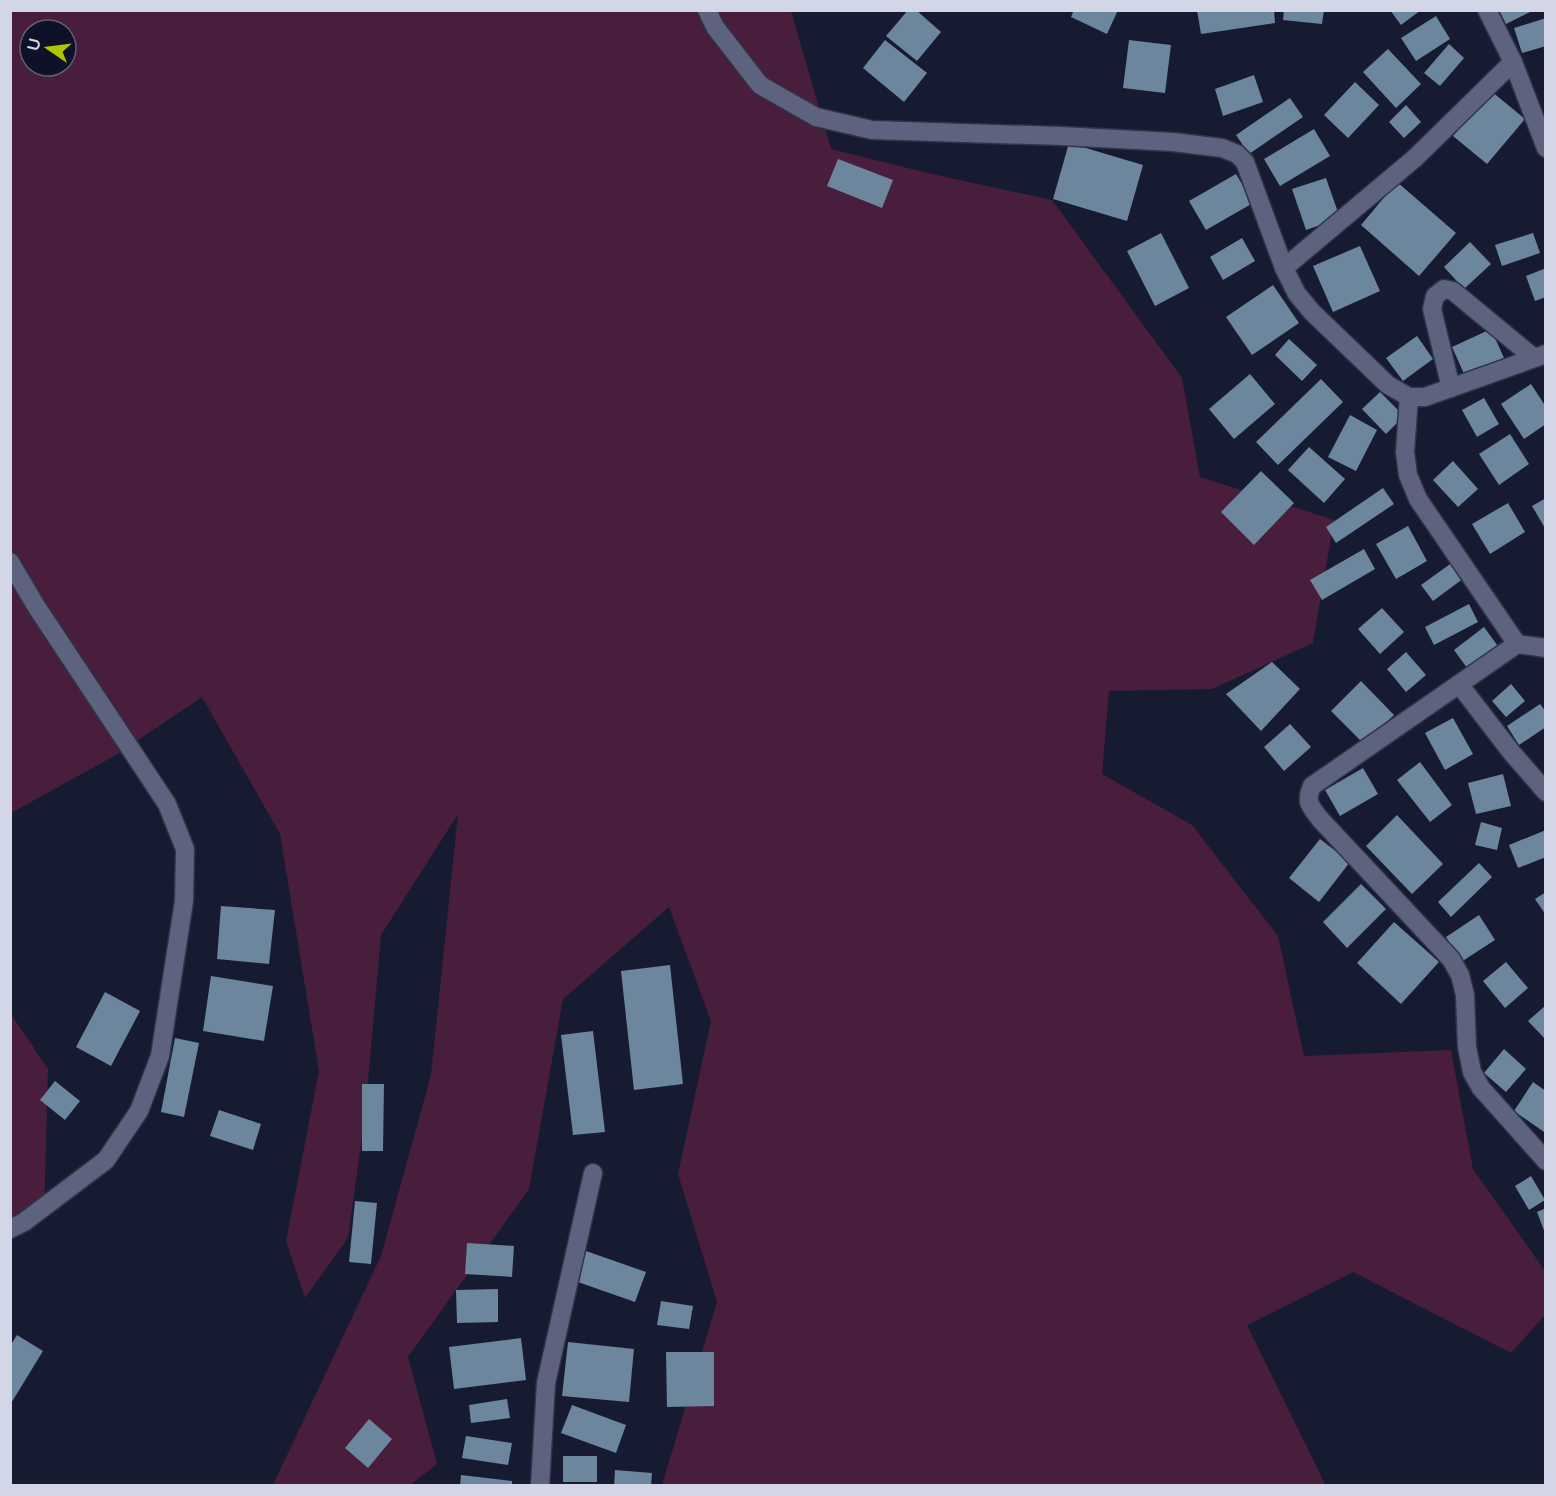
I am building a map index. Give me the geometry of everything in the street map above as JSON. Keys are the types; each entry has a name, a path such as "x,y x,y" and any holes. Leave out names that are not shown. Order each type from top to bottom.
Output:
{"street":[{"path":"707,10 715,27 760,85 816,117 872,130 1173,142 1222,148 1237,154 1245,162 1284,268 1297,294 1312,312 1388,385 1409,397 1425,397 1540,356"},
{"path":"1487,10 1513,62 1545,148"},
{"path":"1284,268 1415,158 1513,62"},
{"path":"1451,388 1432,309 1436,296 1444,289 1453,291 1540,356"},
{"path":"1409,397 1404,452 1408,475 1418,499 1516,644"},
{"path":"10,561 36,606 167,804 185,849 184,900 160,1056 139,1111 106,1160 24,1222 10,1229"},
{"path":"1545,648 1516,644 1312,786 1308,795 1310,806 1320,819 1451,959 1460,975 1465,995 1467,1047 1472,1072 1481,1088 1545,1161"},
{"path":"1459,684 1545,792"},
{"path":"540,1485 546,1383 593,1173"}],"shaded area":[{"path":"11,11 791,11 831,149 1052,200 1182,378 1200,477 1334,520 1313,643 1212,689 1109,691 1102,774 1192,825 1278,936 1304,1056 1451,1050 1473,1169 1545,1271 1545,1315 1511,1353 1353,1272 1247,1325 1324,1485 662,1485 717,1302 678,1174 711,1021 669,907 563,999 529,1189 408,1357 437,1464 410,1485 273,1485 381,1256 431,1075 458,814 381,935 365,1115 348,1238 305,1298 286,1241 319,1071 280,834 202,697 116,755 11,813"},
{"path":"10,1013 48,1069 44,1214 11,1218"}],"building":[{"path":"908,10 916,10 941,32 917,61 886,36"},
{"path":"1074,10 1118,10 1107,34 1071,17"},
{"path":"1197,10 1274,10 1275,23 1201,34"},
{"path":"1284,10 1324,10 1322,24 1283,20"},
{"path":"1390,10 1421,10 1401,25"},
{"path":"1499,10 1534,10 1506,24"},
{"path":"1436,16 1450,39 1416,61 1401,38"},
{"path":"1546,18 1546,46 1522,53 1514,28"},
{"path":"885,40 927,73 904,102 863,68"},
{"path":"1129,40 1171,45 1165,93 1123,88"},
{"path":"1449,44 1464,58 1440,86 1424,73"},
{"path":"1388,49 1421,84 1396,108 1363,72"},
{"path":"1254,75 1263,102 1223,116 1215,89"},
{"path":"1355,82 1379,105 1348,138 1324,115"},
{"path":"1491,91 1525,119 1487,164 1453,136"},
{"path":"1290,98 1303,117 1249,154 1236,135"},
{"path":"1406,105 1421,122 1404,138 1389,122"},
{"path":"1314,129 1330,156 1280,186 1264,159"},
{"path":"1069,143 1143,165 1127,221 1053,199"},
{"path":"838,159 893,180 882,208 827,186"},
{"path":"1236,174 1253,203 1206,230 1189,201"},
{"path":"1326,178 1340,218 1306,230 1292,189"},
{"path":"1397,182 1456,233 1419,276 1361,225"},
{"path":"1161,233 1189,288 1155,306 1127,251"},
{"path":"1533,233 1540,253 1502,266 1495,245"},
{"path":"1242,238 1255,261 1223,280 1210,257"},
{"path":"1470,242 1491,264 1464,289 1444,267"},
{"path":"1360,246 1380,291 1333,312 1313,266"},
{"path":"1546,268 1546,297 1535,301 1526,276"},
{"path":"1273,285 1299,323 1252,355 1226,317"},
{"path":"1491,329 1504,358 1465,376 1452,347"},
{"path":"1417,336 1433,359 1403,381 1386,358"},
{"path":"1289,339 1317,365 1302,381 1275,355"},
{"path":"1250,374 1275,404 1234,439 1209,409"},
{"path":"1321,379 1343,402 1278,465 1256,442"},
{"path":"1531,384 1546,407 1546,424 1524,439 1501,404"},
{"path":"1380,392 1404,416 1386,434 1362,409"},
{"path":"1484,398 1499,424 1477,437 1462,410"},
{"path":"1350,415 1377,430 1356,471 1328,457"},
{"path":"1510,434 1529,464 1499,485 1479,454"},
{"path":"1309,447 1345,479 1324,503 1288,470"},
{"path":"1453,461 1478,489 1458,507 1433,480"},
{"path":"1261,471 1294,503 1254,545 1221,512"},
{"path":"1383,488 1394,504 1336,543 1326,527"},
{"path":"1546,498 1546,530 1532,506"},
{"path":"1508,503 1525,532 1490,554 1472,524"},
{"path":"1408,526 1427,561 1396,579 1376,544"},
{"path":"1364,549 1375,569 1322,600 1310,580"},
{"path":"1453,562 1464,578 1433,601 1421,585"},
{"path":"1469,604 1478,622 1434,645 1425,627"},
{"path":"1382,608 1404,632 1380,654 1358,629"},
{"path":"1484,627 1500,649 1470,672 1454,650"},
{"path":"1406,652 1426,675 1406,692 1387,669"},
{"path":"1272,662 1300,689 1261,731 1226,694"},
{"path":"1361,681 1394,715 1364,744 1331,711"},
{"path":"1511,684 1525,701 1506,717 1492,701"},
{"path":"1540,704 1546,712 1546,727 1519,745 1507,726"},
{"path":"1453,718 1473,754 1445,770 1425,733"},
{"path":"1290,724 1311,747 1284,771 1264,747"},
{"path":"1420,762 1452,805 1430,822 1397,780"},
{"path":"1363,768 1378,794 1340,816 1325,790"},
{"path":"1503,774 1511,806 1476,814 1468,783"},
{"path":"1397,815 1443,864 1412,894 1366,846"},
{"path":"1481,822 1502,828 1497,850 1475,845"},
{"path":"1546,830 1546,857 1518,868 1509,845"},
{"path":"1320,839 1350,862 1319,902 1289,878"},
{"path":"1479,863 1492,877 1451,917 1438,902"},
{"path":"1361,884 1386,909 1347,948 1323,922"},
{"path":"1546,892 1546,915 1535,899"},
{"path":"221,906 275,910 269,964 217,959"},
{"path":"1479,915 1495,940 1461,962 1446,937"},
{"path":"1394,922 1439,962 1401,1004 1357,963"},
{"path":"1506,962 1528,988 1505,1008 1483,981"},
{"path":"670,965 683,1084 634,1090 621,971"},
{"path":"211,976 273,986 264,1041 203,1031"},
{"path":"105,992 140,1011 111,1066 76,1047"},
{"path":"1546,1005 1546,1040 1528,1021"},
{"path":"593,1031 605,1132 573,1135 561,1035"},
{"path":"175,1038 199,1043 184,1117 161,1112"},
{"path":"1504,1049 1526,1069 1506,1092 1484,1073"},
{"path":"55,1081 80,1101 65,1120 40,1100"},
{"path":"1533,1082 1546,1091 1544,1132 1514,1111"},
{"path":"362,1084 384,1084 383,1151 362,1151"},
{"path":"219,1110 261,1124 253,1150 210,1136"},
{"path":"1531,1176 1545,1200 1529,1210 1515,1186"},
{"path":"355,1201 377,1203 371,1264 349,1262"},
{"path":"1546,1208 1546,1233 1545,1233 1537,1212"},
{"path":"467,1243 514,1246 512,1277 465,1274"},
{"path":"586,1251 646,1272 635,1302 575,1281"},
{"path":"498,1289 498,1322 457,1323 456,1290"},
{"path":"661,1301 693,1306 689,1329 657,1325"},
{"path":"17,1335 43,1351 10,1405 10,1346"},
{"path":"521,1338 526,1380 454,1389 449,1347"},
{"path":"568,1342 634,1349 629,1402 562,1396"},
{"path":"666,1352 714,1352 714,1406 667,1407"},
{"path":"507,1399 510,1418 471,1423 469,1405"},
{"path":"572,1405 626,1425 616,1453 561,1433"},
{"path":"369,1419 392,1439 368,1468 345,1448"},
{"path":"466,1436 512,1443 508,1465 462,1458"},
{"path":"563,1456 597,1456 597,1482 563,1482"},
{"path":"615,1470 652,1473 651,1486 614,1486"},
{"path":"461,1475 512,1481 512,1486 460,1486"}]}
